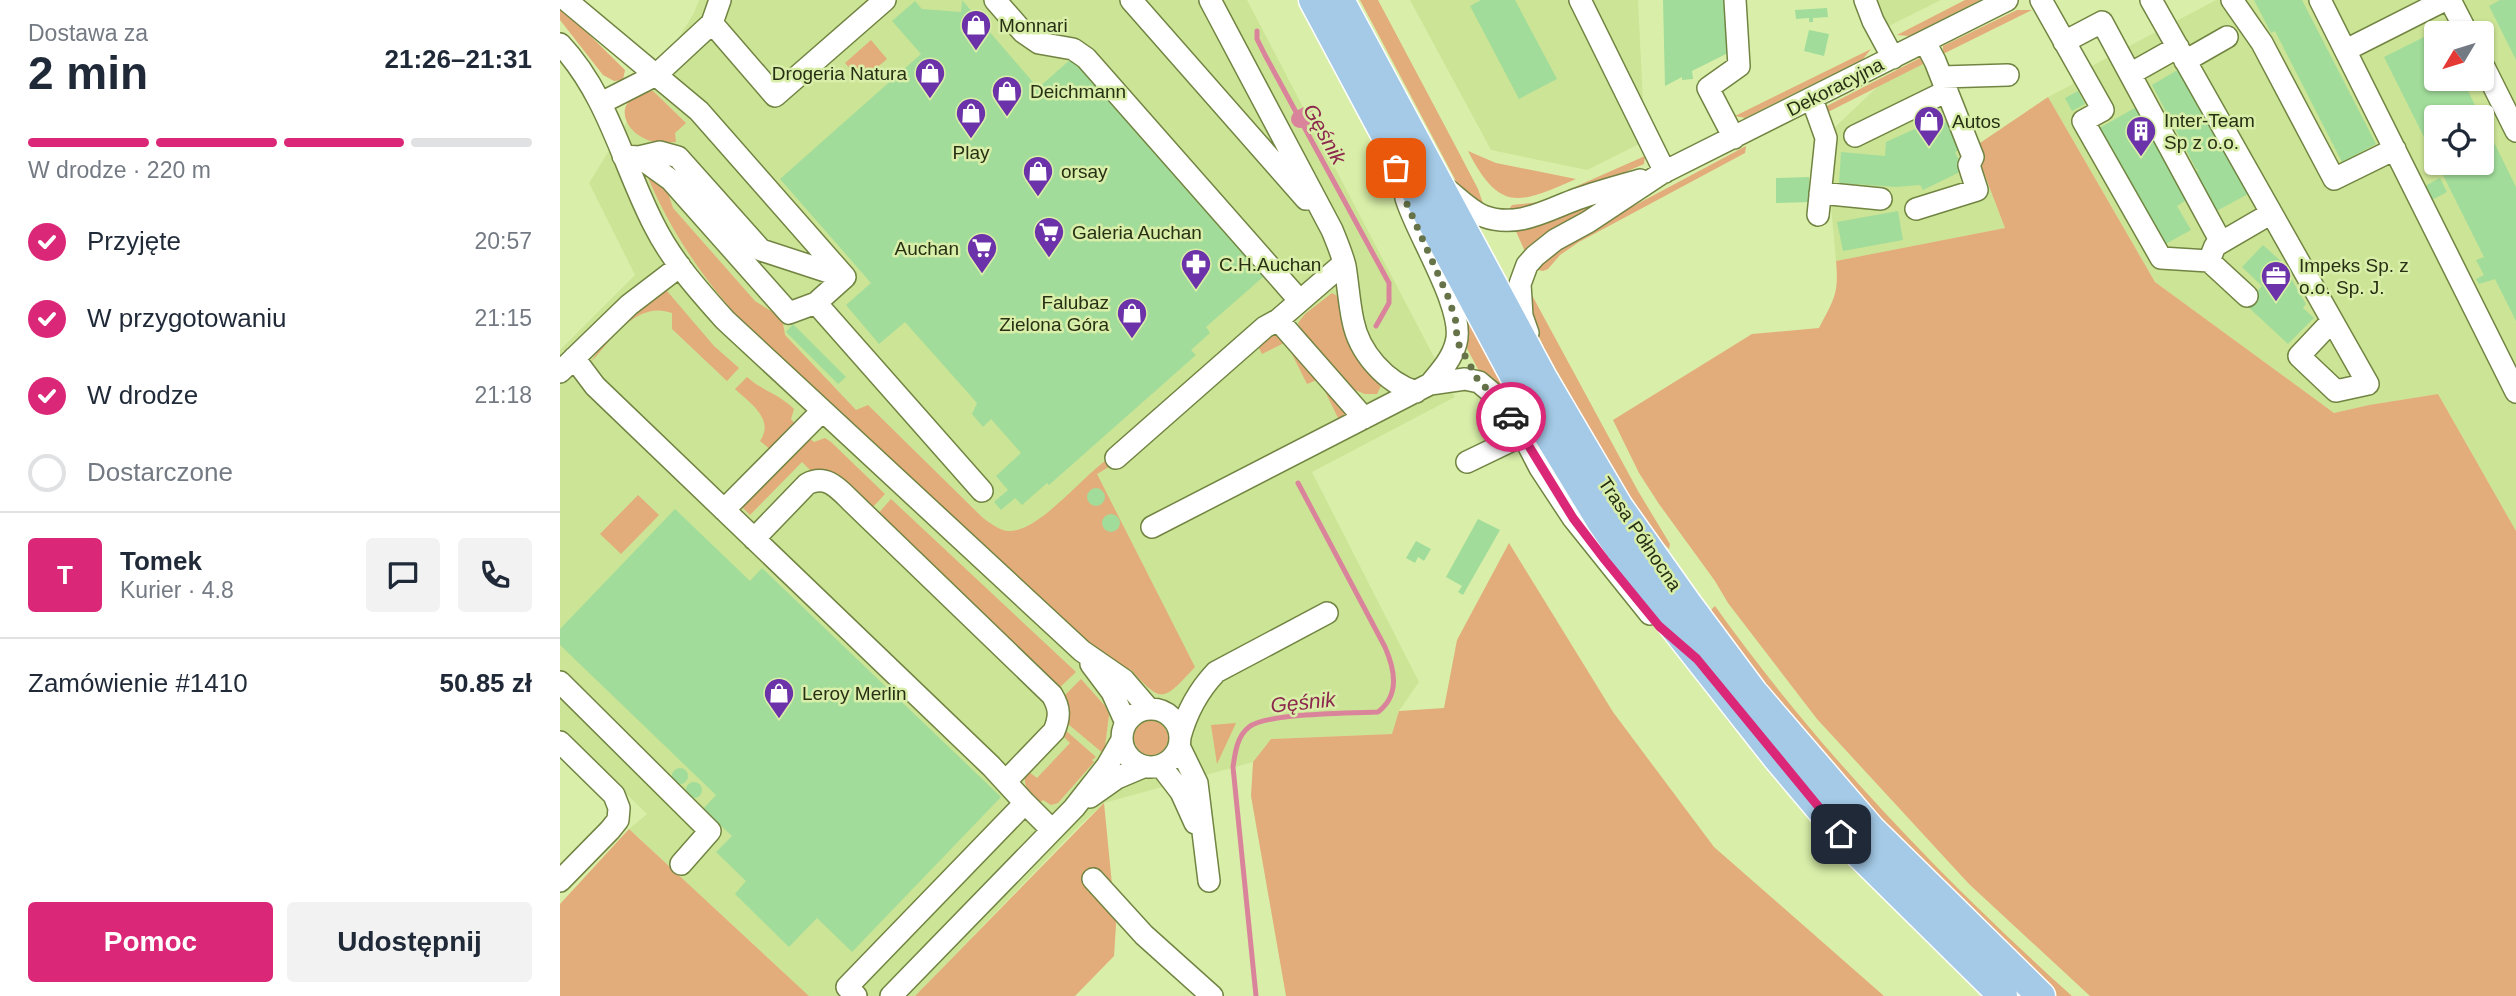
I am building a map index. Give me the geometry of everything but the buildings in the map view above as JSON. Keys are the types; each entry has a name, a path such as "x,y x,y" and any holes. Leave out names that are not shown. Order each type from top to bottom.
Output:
{"main road":[{"name":"Trasa Północna","path":"1312,0 1528,402 1600,520 1697,659 1815,806 1853,848 2003,996"},
{"name":"Trasa Północna","path":"1340,0 1543,378 1619,507 1686,603 1754,693 1871,829 2041,996"}],"street":[{"path":"566,0 699,111 845,277"},
{"path":"601,103 656,75 712,23 720,0"},
{"path":"712,23 775,96 885,0"},
{"path":"995,0 1023,32 1039,43 1073,49 1086,58 1300,301"},
{"path":"1131,0 1332,230"},
{"path":"1209,0 1332,230 1344,263 1353,323 1364,349 1381,370 1402,387 1423,388 1465,379 1479,382"},
{"path":"1580,0 1663,173"},
{"path":"1734,138 1708,88 1739,65 1735,0"},
{"path":"1865,0 1872,21 1893,58"},
{"name":"Dekoracyjna","path":"1543,378 1522,316 1520,284 1527,265 1535,256 1555,240 1588,222 1663,173 2007,0"},
{"path":"2041,0 2103,110 2084,121 2161,258 2209,261 2247,296"},
{"path":"2151,0 2332,321"},
{"path":"2232,0 2262,43 2333,179 2395,149"},
{"path":"2320,0 2516,391"},
{"path":"2346,50 2445,0"},
{"path":"2450,0 2461,21"},
{"path":"2064,42 2102,22 2221,243"},
{"path":"2130,74 2227,37"},
{"path":"1916,209 1977,190 1969,166 1973,157 1925,42"},
{"path":"560,44 584,74 631,157 655,228 680,266 725,320 1082,651 1124,680 1154,710 1173,720 1197,783 1209,881"},
{"path":"1855,136 1944,84 2008,75"},
{"path":"2494,86 2516,131"},
{"path":"1812,99 1826,138 1818,215"},
{"path":"1391,149 1407,204 1449,299 1456,322 1457,341 1479,382 1498,398 1573,518 1605,560 1659,626 1697,659"},
{"path":"631,157 671,180 732,233 761,250 845,277"},
{"name":"Dekoracyjna","path":"1437,181 1481,215 1499,220 1520,220 1542,215 1577,199 1663,173"},
{"path":"1820,193 1881,199"},
{"path":"2209,261 2215,246 2270,214"},
{"path":"732,233 789,313 816,303 845,277"},
{"path":"1116,458 1265,327 1278,320 1344,263"},
{"path":"680,266 629,305 567,365 595,387 724,510 1006,781 1052,830"},
{"path":"816,303 982,491"},
{"path":"1278,320 1364,418"},
{"path":"1152,527 1423,388 1445,366 1457,341"},
{"path":"724,510 822,411"},
{"path":"1467,462 1523,435"},
{"path":"754,539 807,484 814,481 829,482 851,501 1052,695 1057,704 1058,721 1054,731 1006,781"},
{"path":"891,996 1074,808 1107,765 1132,716 1154,710 1204,684 1223,667 1327,613"},
{"path":"1082,651 1112,691 1124,731 1128,757 1152,766 1181,792 1206,847"},
{"path":"560,682 710,831 681,864"},
{"path":"1074,808 1117,778 1152,766 1175,754 1185,716 1204,684"},
{"path":"560,742 614,795 619,807 618,820 560,881"},
{"path":"856,996 847,987 1025,803"},
{"path":"1093,879 1144,935 1182,966 1212,996"}],"shaded area":[{"path":"699,0 1247,0 1455,397 1312,472 1419,682 1399,711 1393,734 1271,739 1253,762 1104,803 915,996 809,996 629,829 647,814 560,729 560,350 635,275 589,183 694,13"},
{"path":"1360,0 1378,0 1478,189 1485,209 1457,183"},
{"path":"1410,0 1638,0 1645,141 1587,170 1491,150"},
{"path":"1853,0 1941,0 1871,35"},
{"path":"1965,0 1980,0 1908,36 1897,35"},
{"path":"2216,0 2516,0 2516,531 2438,394 2334,413 2155,282 2048,97 2073,84 2071,77"},
{"path":"560,6 625,70 623,80 614,81 603,75 560,20"},
{"path":"2017,10 2032,10 1943,54 1943,46"},
{"path":"871,40 887,59 861,81 845,63"},
{"path":"1943,48 1974,147 2005,228 1836,261 1829,184 1834,128 1891,74"},
{"path":"1871,49 1863,59 1745,118 1735,116"},
{"path":"1920,58 1925,63 1826,113 1825,107"},
{"path":"653,91 686,123 675,133 676,142 659,143 647,140 629,126 625,109 629,101"},
{"path":"2048,97 2155,282 2334,413 2438,394 2516,531 2516,996 2090,996 1969,884 1817,719 1728,603 1639,473 1613,420 1752,334 1819,328 1834,296 1837,281 1836,261 2005,228 1974,147"},
{"path":"1746,146 1745,153 1579,242 1560,255 1548,269 1534,269 1551,250"},
{"path":"1468,151 1496,163 1576,179 1540,194 1513,198 1501,194 1490,185"},
{"path":"1645,156 1644,164 1541,208 1507,212 1512,205 1541,202"},
{"path":"647,175 665,184 673,208 755,301 782,318 785,335 856,410 868,405 983,518 995,526 1007,531 1032,523 1046,514 1108,459 1112,465 1097,474 1195,667 1169,692 1157,693 1130,669 1126,672 1056,615 745,325 689,254 666,216"},
{"path":"1593,203 1595,206 1527,256 1514,227"},
{"path":"1527,286 1638,491 1670,544 1669,549 1643,523 1545,350 1529,315"},
{"path":"662,291 667,291 714,346 739,368 727,381 672,329 672,313 659,310 648,312 626,324 591,362 632,314"},
{"path":"1458,292 1539,438 1478,369 1464,343"},
{"path":"1332,293 1339,297 1341,318 1361,365 1381,386 1377,394 1365,394 1355,390 1300,328 1298,323 1305,314"},
{"path":"1272,330 1284,334 1345,403 1347,412 1340,422 1319,379 1307,384 1286,342 1262,354 1256,342"},
{"path":"747,377 794,409 791,419 796,425 771,450 760,441 765,426 759,412 735,389"},
{"path":"807,436 814,442 825,438 831,442 885,494 872,508 810,470 802,462 750,515 742,507 744,502"},
{"path":"638,495 659,515 621,554 600,534"},
{"path":"891,499 1076,672 1057,690 876,516"},
{"path":"1509,543 1613,712 1714,847 1884,996 1286,996 1251,796 1253,762 1271,739 1392,734 1399,711 1444,708 1457,640"},
{"path":"1715,606 1796,711 1883,811 1975,906 2072,996 2053,996 1837,778 1726,635 1711,610"},
{"path":"1081,679 1105,706 1109,715 1104,754 1068,724 1069,714 1064,696"},
{"path":"1151,721 1163,726 1168,738 1163,750 1151,755 1139,750 1134,738 1139,726"},
{"path":"1236,723 1217,764 1211,725"},
{"path":"1064,729 1096,757 1058,803 1051,805 1043,800 1039,803 1026,787 1025,775 1029,772 1037,778 1070,743 1062,735"},
{"path":"1104,803 1116,925 1114,956 1075,996 915,996"},
{"path":"629,829 809,996 560,996 560,904"}],"waterway":[{"name":"Gęśnik","path":"1257,31 1257,39 1265,55 1389,283 1389,303 1376,326"},
{"name":"Gęśnik","path":"1300,119 1306,116"},
{"name":"Gęśnik","path":"1256,996 1233,767 1239,740 1249,727 1273,719 1378,712 1390,698 1394,682 1385,647 1298,483"}],"way so far":[{"path":"1396,168 1407,204 1449,299 1456,322 1457,341 1479,382 1498,398 1511,417"}],"place":[{"name":"Monnari","path":"976,52"},
{"name":"Drogeria Natura","path":"930,100"},
{"name":"Deichmann","path":"1007,118"},
{"name":"Play","path":"971,140"},
{"name":"Autos","path":"1929,148"},
{"name":"Inter-Team Sp z o.o.","path":"2141,158"},
{"name":"orsay","path":"1038,198"},
{"name":"Galeria Auchan","path":"1049,259"},
{"name":"Auchan","path":"982,275"},
{"name":"C.H.Auchan","path":"1196,291"},
{"name":"Impeks Sp. z o.o. Sp. J.","path":"2276,303"},
{"name":"Falubaz Zielona Góra","path":"1132,340"},
{"name":"Leroy Merlin","path":"779,720"}],"route":[{"path":"1511,417 1540,468 1605,560 1659,626 1697,659 1815,806 1841,834"}]}
